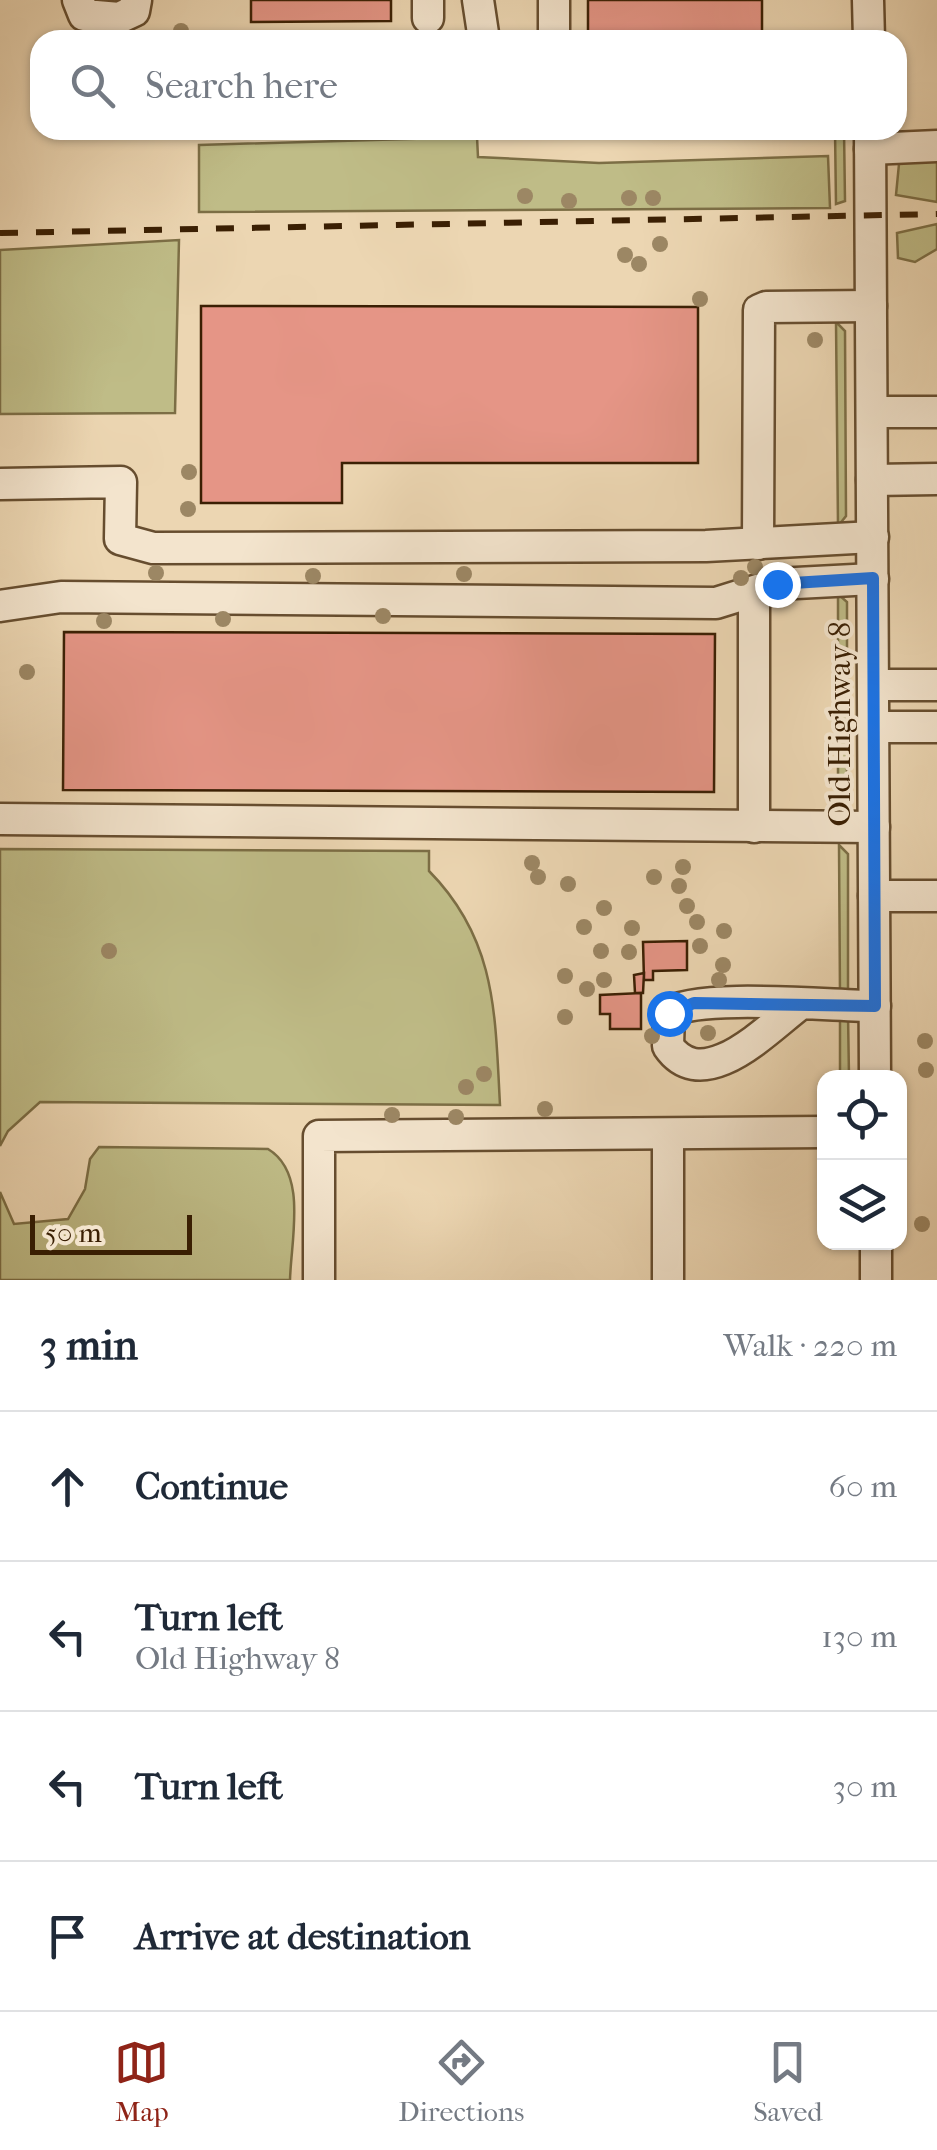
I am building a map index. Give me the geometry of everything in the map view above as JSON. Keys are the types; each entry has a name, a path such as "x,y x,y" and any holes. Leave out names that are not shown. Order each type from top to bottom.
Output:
{"street":[{"path":"78,0 84,15 119,18 134,11 136,0"},
{"path":"478,0 482,30"},
{"path":"554,0 554,30"},
{"path":"868,0 869,30"},
{"name":"Old Highway 8","path":"870,140 875,1070"},
{"path":"880,140 937,146"},
{"path":"758,544 760,310 766,306 871,306"},
{"path":"872,412 937,412"},
{"path":"872,480 937,479"},
{"path":"0,484 121,482 120,539 152,548 758,544 872,538"},
{"path":"0,606 61,597 716,603 817,579 873,578"},
{"path":"754,592 754,827"},
{"path":"874,685 937,685"},
{"path":"874,727 937,727"},
{"path":"0,819 874,827"},
{"path":"874,896 937,896"},
{"path":"799,1005 875,1006"},
{"path":"319,1280 319,1136 817,1132"},
{"path":"668,1135 668,1280"},
{"path":"876,1250 876,1280"}],"shaded area":[{"path":"477,140 478,157 599,163 828,156 830,208 199,212 199,145"},
{"path":"835,140 844,140 845,201 836,204"},
{"path":"937,158 937,202 896,195 899,164 907,159"},
{"path":"937,224 937,249 915,262 898,258 897,233"},
{"path":"179,240 175,413 0,414 0,250"},
{"path":"836,322 845,331 846,516 838,526"},
{"path":"838,594 847,602 847,804 838,813"},
{"path":"839,845 848,854 848,992 840,995"},
{"path":"0,849 429,851 429,871 451,897 480,951 493,1009 500,1105 40,1102 8,1131 0,1146"},
{"path":"840,1012 848,1014 849,1070 840,1070"},
{"path":"99,1147 268,1149 280,1160 293,1190 290,1280 0,1280 0,1192 14,1224 68,1219 85,1189 90,1159"}],"building":[{"path":"251,0 391,0 391,21 251,22"},
{"path":"588,0 762,0 762,30 588,30"},
{"path":"201,306 698,307 698,463 342,463 342,503 201,503"},
{"path":"64,632 715,634 714,792 63,790"},
{"path":"687,941 687,970 653,971 653,980 644,980 643,942"},
{"path":"644,973 643,993 635,993 634,975"},
{"path":"641,993 641,1029 610,1029 610,1014 600,1014 600,995"}],"railway":[{"path":"0,233 937,214"}],"route":[{"path":"669,1013 678,1006 694,1003 875,1006 873,578 777,584"}]}
